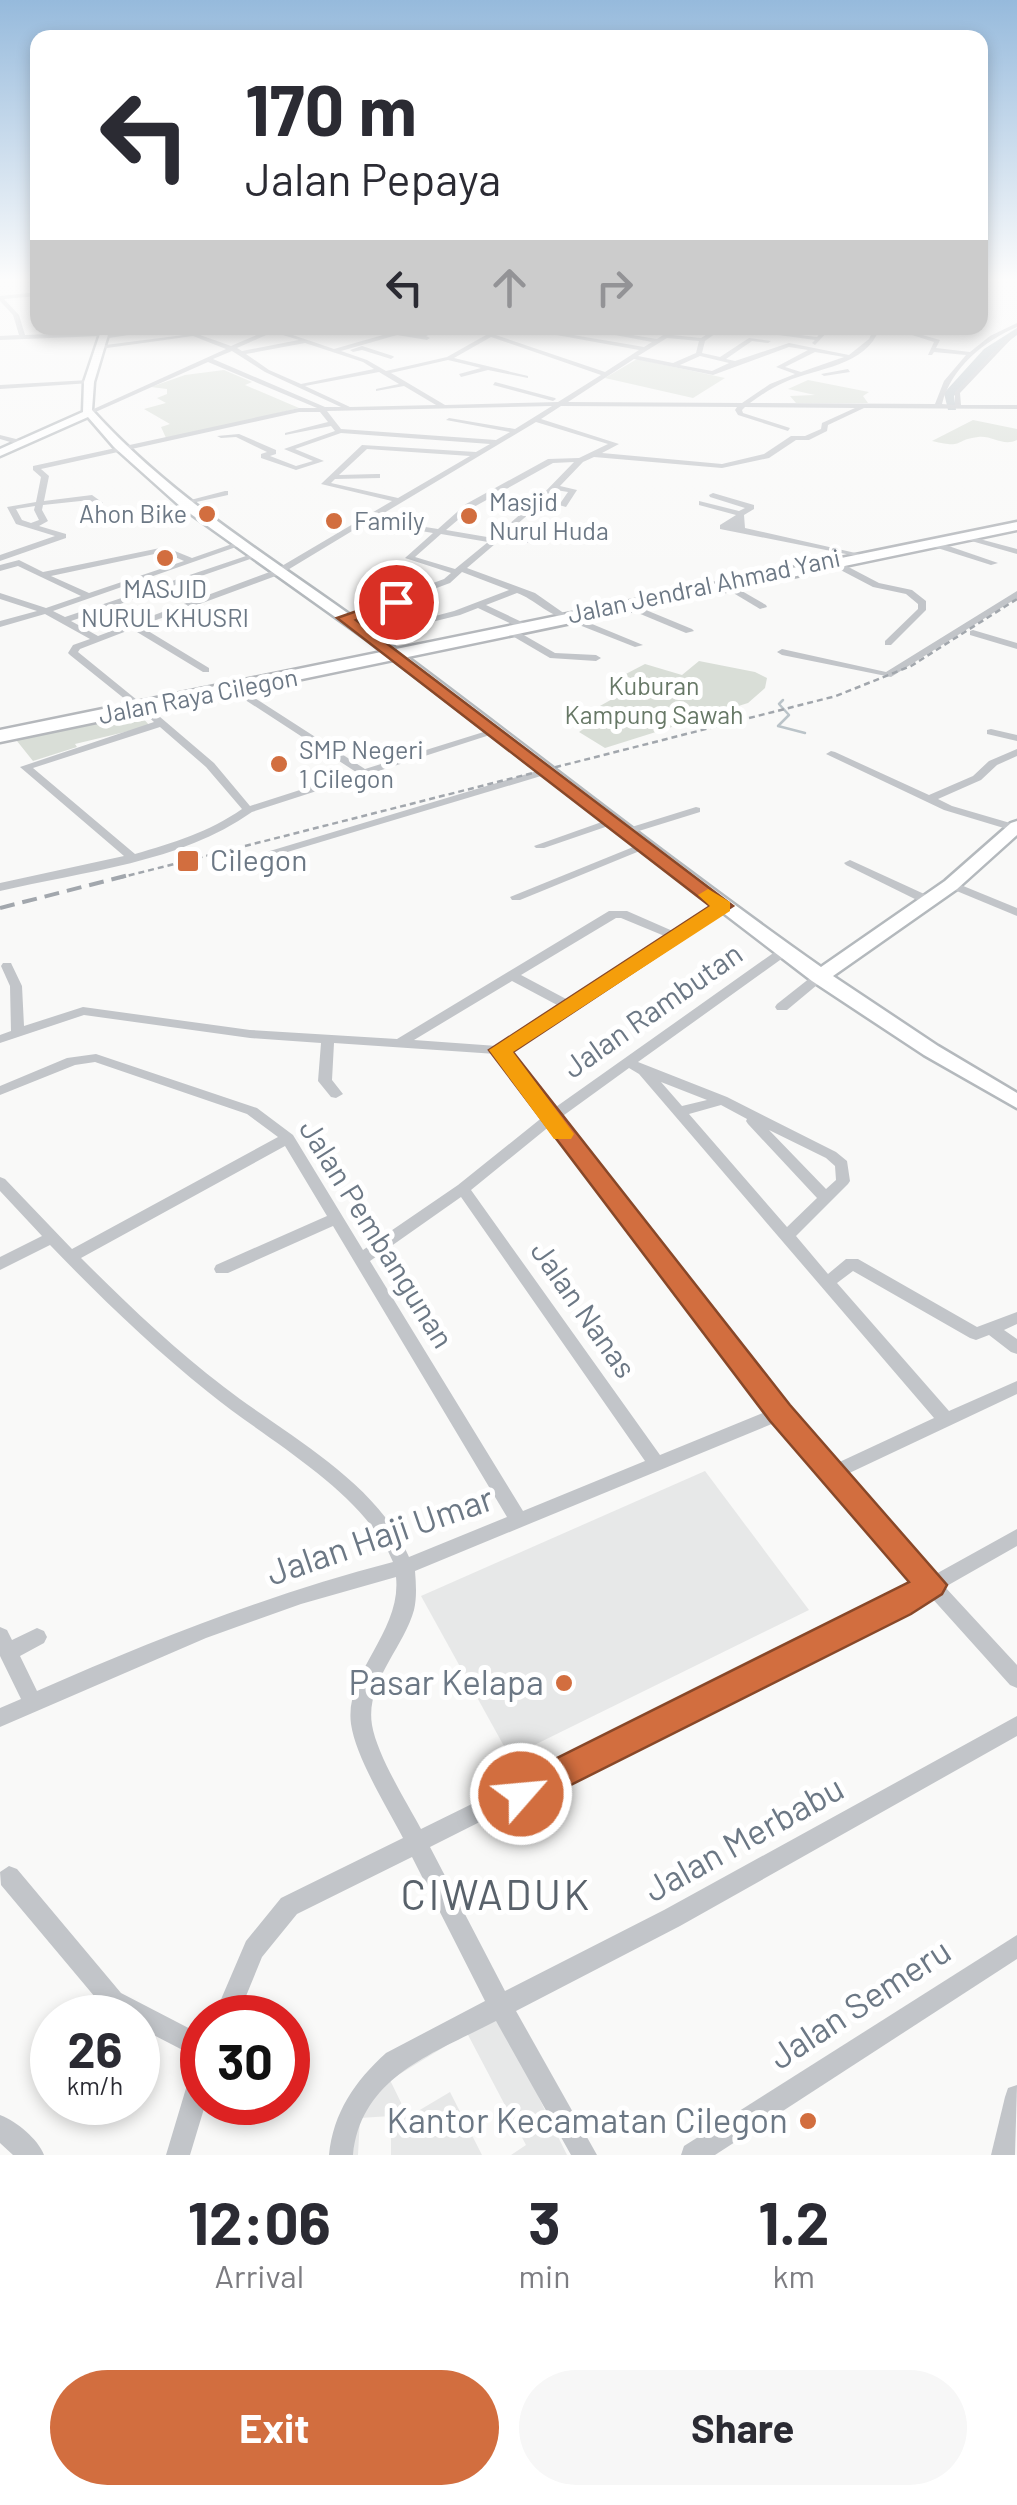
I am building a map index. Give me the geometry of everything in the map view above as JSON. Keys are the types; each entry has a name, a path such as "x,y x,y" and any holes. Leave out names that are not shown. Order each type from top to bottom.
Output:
{"highway":[{"name":"Jalan Jendral Ahmad Yani","path":"393,654 1017,523"},
{"name":"Jalan Jendral Ahmad Yani","path":"567,618 1017,523"},
{"name":"Jalan Raya Cilegon","path":"139,705 393,654"},
{"name":"Jalan Raya Cilegon","path":"0,732 393,654"}],"street":[{"path":"0,452 160,381"},
{"path":"257,381 325,410 339,431"},
{"path":"293,381 350,408"},
{"path":"303,384 324,381"},
{"path":"401,381 443,406"},
{"path":"507,381 496,384 533,396"},
{"path":"248,810 210,765 73,653 79,645 278,572 479,454 594,381"},
{"path":"781,381 742,406 740,414 788,429"},
{"path":"941,406 941,393 952,381"},
{"path":"956,406 957,392 968,381"},
{"path":"0,387 89,382 89,412 123,449 235,546 370,636 783,952 924,1048 1017,1102"},
{"path":"378,390 408,384"},
{"path":"520,405 544,391 564,401"},
{"path":"33,525 44,522 38,510 46,476 36,468 182,438 272,414 564,401 1017,408"},
{"path":"770,442 780,437 807,438 825,430 824,424 864,406"},
{"path":"404,432 422,407"},
{"path":"449,420 516,431"},
{"path":"341,616 416,595 459,571 510,537 580,460 615,443 534,420"},
{"path":"288,434 331,424"},
{"path":"288,449 320,460 296,468 264,456 339,431 404,432 498,442"},
{"path":"182,438 194,442 232,434 273,452"},
{"path":"0,437 17,442"},
{"path":"589,454 736,464 766,456 794,438"},
{"path":"336,477 332,475 365,447 479,454"},
{"path":"580,460 557,459 469,506 410,559 538,598 567,618 638,646"},
{"path":"636,475 649,460"},
{"path":"378,465 374,476 336,477 325,485 401,501"},
{"path":"554,487 573,490 563,505"},
{"path":"184,503 225,493"},
{"path":"713,495 751,507 723,527 856,554"},
{"path":"0,558 64,535 17,521 11,507 92,497 99,503 85,507"},
{"path":"702,504 740,515"},
{"path":"703,517 720,508"},
{"path":"740,515 740,530"},
{"path":"367,520 510,537"},
{"path":"964,536 1017,552"},
{"path":"931,543 994,563"},
{"path":"0,624 235,546"},
{"path":"42,575 166,549 189,560"},
{"path":"63,621 252,557"},
{"path":"0,568 19,563 88,596"},
{"path":"834,563 876,585 909,592 923,603 922,610 888,644"},
{"path":"728,586 763,606"},
{"path":"370,636 480,606 516,590"},
{"path":"782,652 888,675 1017,594"},
{"path":"0,596 46,611 96,638"},
{"path":"341,616 367,606"},
{"path":"480,606 553,656 596,658"},
{"path":"628,606 689,632"},
{"path":"103,607 206,670"},
{"path":"973,633 1017,646"},
{"path":"233,688 362,772"},
{"path":"25,767 161,724"},
{"path":"0,887 205,835 248,810 494,732"},
{"path":"990,732 1017,738"},
{"path":"929,799 978,778 994,763 1017,752"},
{"path":"831,754 929,799 1016,828"},
{"path":"25,767 131,856"},
{"path":"247,861 547,771"},
{"path":"540,846 696,810"},
{"path":"782,1007 951,885 1016,828"},
{"path":"516,897 644,846"},
{"path":"850,863 929,901"},
{"path":"951,885 1017,912"},
{"path":"0,1039 82,1011 250,1034 500,1050 723,906"},
{"path":"397,1045 616,912 674,936"},
{"name":"Jalan Rambutan","path":"363,1258 463,1188 550,1118 636,1067 783,952"},
{"path":"7,966 16,986 18,1032"},
{"path":"510,975 569,1006"},
{"path":"328,1040 325,1081 336,1094"},
{"path":"500,1050 830,1474 1017,1679"},
{"name":"Jalan Pembangunan","path":"0,1091 72,1061 96,1058 252,1111 288,1138 519,1521"},
{"path":"636,1067 722,1100 842,1164 843,1181 787,1236"},
{"path":"636,1067 946,1420"},
{"path":"678,1112 722,1100"},
{"path":"746,1113 826,1200"},
{"path":"70,1257 288,1138"},
{"path":"0,1182 70,1257 218,1392 293,1444 330,1476 389,1537 405,1567 410,1600 366,1694 361,1720 372,1755 500,2004 585,2155"},
{"name":"Jalan Nanas","path":"463,1188 657,1464"},
{"path":"222,1269 337,1218"},
{"path":"0,1264 54,1237"},
{"path":"827,1283 852,1262 976,1334 1017,1318"},
{"path":"992,1329 1017,1348"},
{"path":"830,1474 1017,1387"},
{"name":"Jalan Haji Umar","path":"0,1718 139,1655 362,1577 405,1567 780,1413"},
{"path":"235,1995 254,1948 289,1906 900,1604 1017,1537"},
{"path":"33,1703 5,1644 37,1638"},
{"name":"Jalan Merbabu","path":"342,2155 351,2116 366,2087 394,2061 672,1918 1017,1725"},
{"path":"8,1878 112,2001 180,2037"},
{"name":"Jalan Semeru","path":"693,2155 1017,1946"},
{"path":"1003,2155 1017,2096"},
{"path":"178,2155 187,2125"},
{"path":"0,2127 32,2155"}],"shaded area":[{"name":"Pasar Kelapa","path":"705,1471 809,1610 510,1757 421,1596"},
{"path":"497,2012 567,2155 511,2155 526,2145 467,2033 390,2080 408,2117 450,2092 482,2155 391,2155 391,2116 360,2118 358,2155 351,2155 352,2135 367,2093 407,2064"}],"green space":[{"path":"169,381 249,381 252,382 245,385 299,408 167,440 161,427 170,424 144,409 166,403 157,398 167,394 167,389 151,387"},
{"path":"616,381 721,381 693,398"},
{"path":"811,381 869,392 863,396 868,403 796,403 790,396 815,395 788,389"},
{"path":"973,420 1017,429 1017,440 983,437 954,444 932,441"},
{"name":"Kuburan Kampung Sawah","path":"699,661 755,672 767,678 765,688 748,703 605,748 579,732 598,719 591,711 623,693 620,677 645,664 682,675"},
{"path":"140,715 150,726 75,744 77,747 33,761 13,736"}],"waterway":[{"path":"952,407 948,396 962,381"},
{"path":"783,700 779,704 789,715 778,726 805,733"}],"railway":[{"path":"119,878 836,696 911,666 1017,599"},
{"path":"0,908 129,875"}],"slow traffic":[{"path":"562,1134 500,1050 723,906 708,895"}],"place":[{"name":"Ahon Bike","path":"207,514"},
{"name":"Masjid Nurul Huda","path":"469,516"},
{"name":"Family","path":"334,521"},
{"name":"MASJID NURUL KHUSRI","path":"165,558"},
{"name":"SMP Negeri 1 Cilegon","path":"279,764"},
{"name":"Cilegon","path":"188,861"},
{"name":"Pasar Kelapa","path":"564,1683"},
{"name":"Kantor Kecamatan Cilegon","path":"808,2121"}],"district":[{"name":"CIWADUK","path":"496,1895"}],"route":[{"path":"396,602 345,618 723,906 500,1050 780,1413 931,1585 521,1794"}]}
